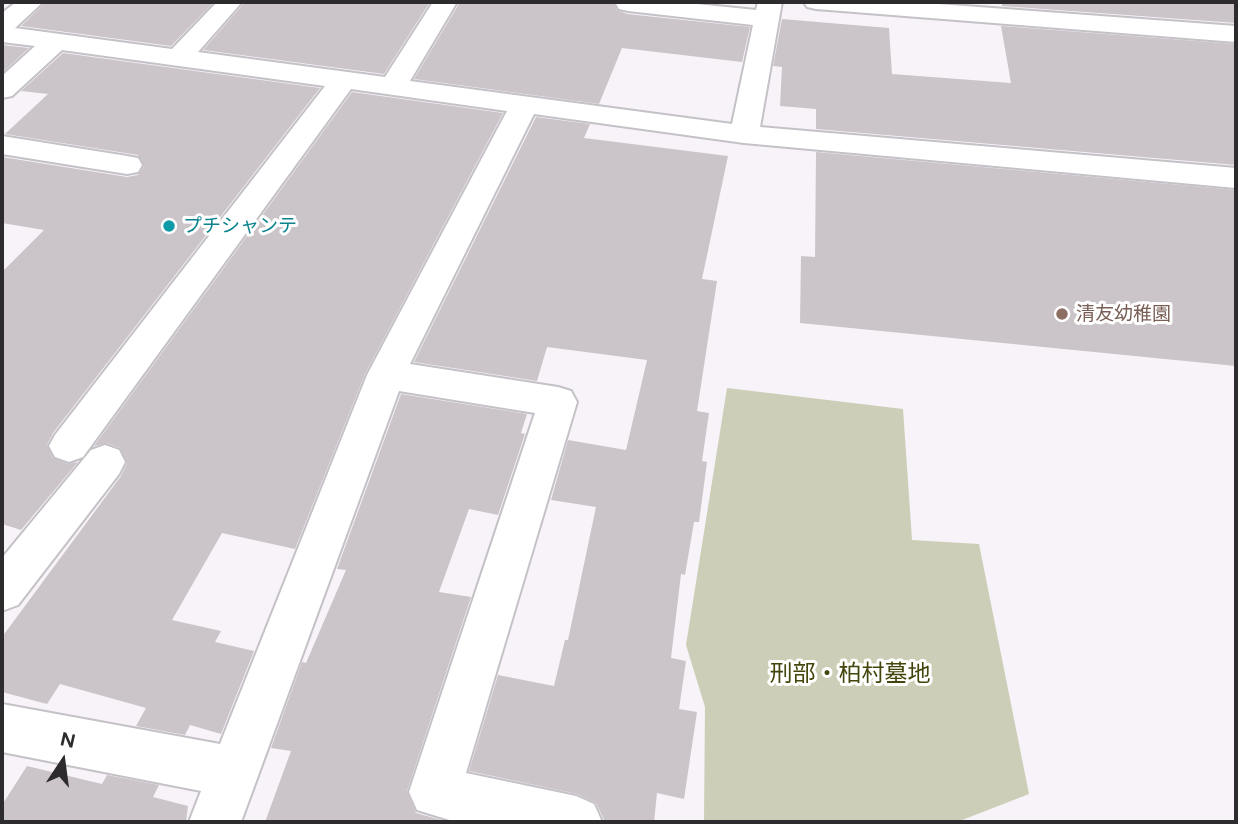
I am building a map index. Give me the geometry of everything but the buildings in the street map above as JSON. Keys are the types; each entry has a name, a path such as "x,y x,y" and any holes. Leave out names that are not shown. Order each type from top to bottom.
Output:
{"street":[{"path":"2,26 31,2"},
{"path":"177,60 230,2"},
{"path":"392,88 445,2"},
{"path":"816,2 1236,34"},
{"path":"628,4 769,10 744,134"},
{"path":"2,34 177,60 744,134 1236,178"},
{"path":"2,90 54,43"},
{"path":"2,592 87,454 343,81"},
{"path":"215,822 386,375 524,106"},
{"path":"2,145 127,165"},
{"path":"386,375 558,402 435,792 576,822"},
{"path":"2,728 235,772"}],"green space":[{"name":"刑部・柏村墓地","path":"727,388 903,409 912,540 979,544 1029,794 957,822 704,822 705,707 686,645"}],"place":[{"name":"プチシャンテ","path":"169,226"},
{"name":"清友幼稚園","path":"1062,314"}]}
